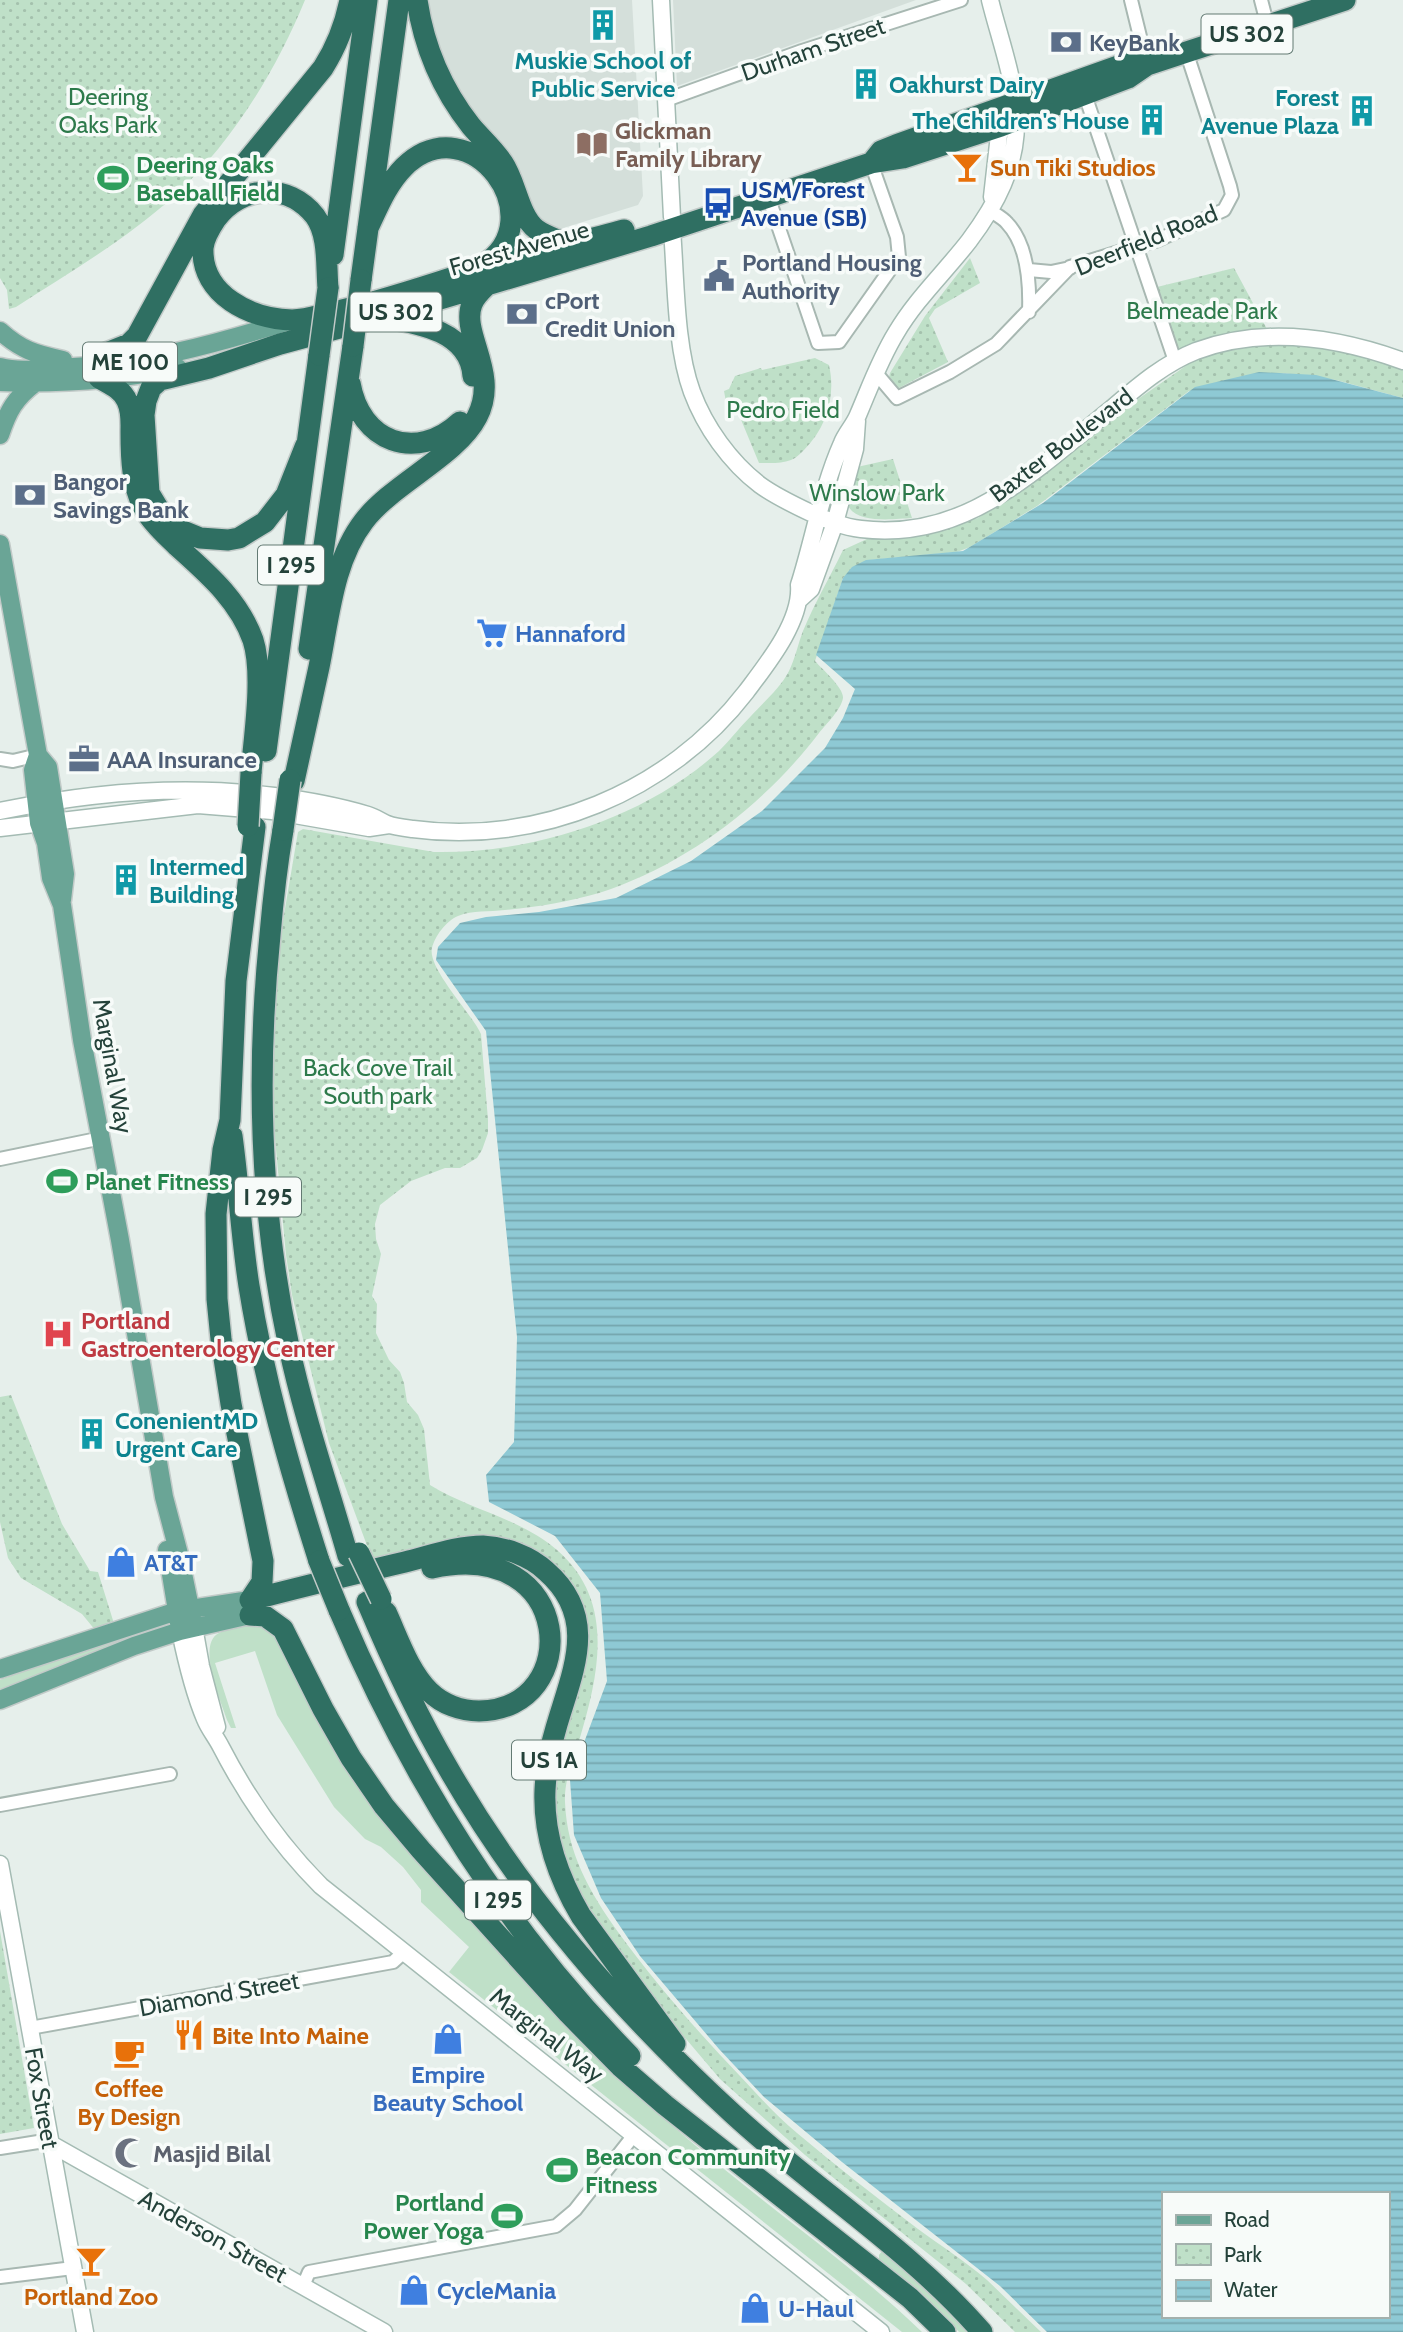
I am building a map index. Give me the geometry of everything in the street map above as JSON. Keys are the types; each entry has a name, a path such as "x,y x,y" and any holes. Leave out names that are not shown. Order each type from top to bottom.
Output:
{"highway":[{"path":"257,775 256,654 250,632 239,611 217,583 159,528 145,510 136,489 132,466 131,410 127,399 97,368 138,335 203,215 323,68 340,37 351,0"},
{"name":"I 295","path":"367,0 306,447 257,775 236,981 230,1120 243,1241 259,1343 286,1458 319,1561 382,1705 438,1808 498,1900 582,2005 720,2147 910,2298 945,2332"},
{"name":"I 295","path":"399,0 353,346 274,893 265,983 262,1074 265,1167 273,1252 289,1347 328,1487 413,1702 448,1768 513,1869 566,1941 603,1984 709,2092 733,2115 882,2236 940,2288 982,2332"},
{"path":"417,0 431,60 450,97 502,161 517,189 528,221 536,230 570,244"},
{"name":"Forest Avenue","path":"292,320 481,277 672,223 734,200 752,196 764,197 871,163 881,151 895,145 1010,116 1083,87 1128,78 1147,65 1346,0"},
{"path":"292,780 332,599 350,542 362,522 387,496 442,454 476,419 484,396 484,371 469,318 481,277 505,245 510,230 506,190 484,161 463,150 438,149 426,152 406,165 384,194 368,228"},
{"path":"292,320 246,310 227,299 213,284 205,266 203,247 209,229 223,209 239,197 260,191 283,194 301,203 316,218 324,236 328,288"},
{"name":"Forest Avenue","path":"243,355 380,317 570,244 672,223"},
{"path":"349,373 356,406 367,421 379,434 403,445 425,444 446,435 462,421 472,398 473,371 464,352 451,337 421,324 380,317"},
{"path":"243,355 209,368 160,380 151,388 144,415 149,493 161,513 178,529 200,538 239,538 265,522 280,505 306,447"},
{"path":"230,1120 223,1150 216,1214 217,1299 231,1404 261,1545 264,1573 250,1607"},
{"name":"US 1A","path":"250,1607 446,1552 482,1546 509,1551 533,1561 551,1576 572,1607 578,1634 575,1668 556,1728 547,1772 545,1806 551,1849 567,1893 581,1916 709,2092"},
{"path":"250,1607 440,1566 463,1564 487,1567 520,1580 538,1597 544,1607 550,1629 551,1641 546,1664 527,1693 507,1706 473,1711 451,1706 431,1694 423,1685 374,1601"},
{"path":"250,1607 283,1629 351,1758 384,1806 421,1850 545,1989 604,2050 665,2105 720,2147"}],"main road":[{"name":"Forest Avenue","path":"0,365 16,370 96,367 155,358 292,320"},
{"path":"0,331 28,352 97,368 256,332"},
{"name":"Forest Avenue","path":"0,382 36,383 97,368 172,369 243,355"},
{"path":"0,365 8,361 63,360"},
{"path":"0,435 9,409 19,395 36,383"},
{"name":"Marginal Way","path":"0,544 38,755 33,770 45,803 46,843 51,878 62,905 82,1040 102,1138 170,1526 167,1548 187,1629"},
{"name":"US 1A","path":"0,1669 184,1610 250,1607"},
{"name":"US 1A","path":"0,1700 134,1646 250,1607"}],"street":[{"name":"Baxter Boulevard","path":"661,0 672,223 684,358 692,391 722,446 760,485 818,516 867,530 911,529 941,523 969,512 1017,484 1135,389 1175,361 1214,346 1242,340 1283,337 1326,340 1358,346 1403,361"},
{"name":"Durham Street","path":"666,100 802,51 961,0"},
{"path":"0,828 198,805 272,811 369,828 389,825 456,833 509,829 578,812 625,792 679,758 716,727 768,663 796,612 800,599 799,585 842,442 857,418 875,372 896,332 970,239 989,210 1010,116 990,0"},
{"path":"1131,0 1147,65"},
{"path":"1261,0 1268,27"},
{"name":"Deerfield Road","path":"875,372 897,398 982,354 1010,332 1070,267 1136,247 1224,211 1232,195 1187,54"},
{"path":"1083,87 1175,361"},
{"path":"764,197 818,343 839,342 897,264 899,257 897,237 871,163"},
{"path":"989,210 1007,223 1029,270 1029,312"},
{"path":"1029,270 1051,272 1070,267"},
{"path":"800,599 811,589 835,523 855,449 857,418"},
{"path":"0,759 13,761 38,755"},
{"path":"0,811 45,803 163,790 218,790 316,803 371,815 389,825"},
{"path":"0,1159 102,1138"},
{"name":"Marginal Way","path":"187,1629 199,1703 206,1723 220,1743 251,1802 295,1858 321,1885 881,2332"},
{"path":"0,1805 170,1774"},
{"name":"Fox Street","path":"0,1864 85,2332"},
{"name":"Diamond Street","path":"30,2028 393,1962 404,1952"},
{"path":"303,2286 309,2272 556,2226 575,2210 634,2135"},
{"path":"0,2148 38,2142 51,2144"},
{"name":"Anderson Street","path":"51,2144 384,2332"},
{"path":"0,2277 73,2268"}],"shaded area":[{"path":"424,0 632,0 643,196 638,205 560,229 538,221 446,77"},
{"path":"673,0 916,0 677,86"}],"green space":[{"name":"Deering Oaks Park","path":"0,0 305,0 266,80 233,130 195,176 156,212 118,241 9,309 7,290 0,278"},
{"path":"970,258 980,283 935,309 929,318 948,362 899,388 893,387 888,382 890,373 925,316"},
{"name":"Belmeade Park","path":"1234,268 1267,329 1177,350 1153,288"},
{"name":"Back Cove Trail South park","path":"1263,345 1317,346 1403,367 1403,398 1336,380 1283,373 1189,391 1037,506 970,547 957,552 870,560 843,578 815,661 840,689 843,698 839,707 797,759 748,808 692,849 631,881 564,902 464,914 445,925 433,943 432,957 443,979 481,1034 488,1133 477,1158 460,1168 445,1168 411,1181 380,1205 375,1224 381,1254 372,1296 377,1304 376,1333 389,1360 400,1372 407,1402 418,1415 424,1429 430,1485 543,1539 576,1570 588,1592 595,1615 598,1640 596,1665 586,1716 567,1778 565,1802 575,1855 598,1902 632,1951 677,2006 782,2120 872,2194 979,2273 1041,2332 1015,2332 966,2284 805,2155 720,2079 664,2013 576,1895 555,1833 554,1770 587,1653 551,1562 535,1549 482,1535 428,1544 372,1559 329,1443 292,1295 272,1107 278,950 298,832 303,829 434,852 472,851 548,839 622,813 690,775 719,751 777,689 789,671 807,621 843,550 867,539 927,533 978,518 1037,477 1118,413 1200,356"},
{"name":"Pedro Field","path":"815,358 829,365 831,377 828,410 819,431 793,459 779,463 759,463 737,410 734,411 732,401 726,402 724,391 729,389 735,376"},
{"name":"Winslow Park","path":"893,459 912,518 877,519 853,512 848,506 857,467"},
{"path":"11,1395 62,1524 90,1571 98,1572 116,1630 100,1636 82,1614 21,1578 8,1558 0,1522 0,1397"},
{"path":"171,1621 171,1625 101,1649 23,1681 13,1689 0,1692 0,1680 141,1629"},
{"path":"256,1624 267,1627 278,1635 313,1711 620,2078 701,2150 852,2270 922,2332 902,2332 449,1972 469,1947 421,1902 421,1890 403,1867 381,1847 365,1839 334,1807 277,1715 255,1651 215,1663 236,1728 231,1728 212,1674 212,1639 232,1628"},
{"path":"0,1931 34,2128 0,2134"},
{"path":"882,2251 886,2251 974,2332 959,2332 879,2260"}],"water":[{"path":"1259,372 1316,375 1403,398 1403,2332 1047,2332 1000,2286 764,2097 640,1956 601,1898 574,1835 570,1780 607,1681 600,1593 555,1536 489,1502 486,1475 514,1442 517,1337 486,1031 436,960 438,947 460,923 616,898 691,861 762,811 825,748 843,718 855,689 816,655 843,578 852,567 866,560 963,551 1043,503 1195,387"}],"place":[{"name":"Muskie School of Public Service","path":"603,25"},
{"name":"KeyBank","path":"1066,42"},
{"name":"Oakhurst Dairy","path":"866,84"},
{"name":"Forest Avenue Plaza","path":"1362,111"},
{"name":"The Children's House","path":"1152,120"},
{"name":"Glickman Family Library","path":"592,144"},
{"name":"Sun Tiki Studios","path":"967,167"},
{"name":"Deering Oaks Baseball Field","path":"113,178"},
{"name":"USM/Forest Avenue (SB)","path":"718,203"},
{"name":"Portland Housing Authority","path":"719,276"},
{"name":"cPort Credit Union","path":"522,314"},
{"name":"Bangor Savings Bank","path":"30,495"},
{"name":"Hannaford","path":"492,633"},
{"name":"AAA Insurance","path":"84,759"},
{"name":"Intermed Building","path":"126,880"},
{"name":"Planet Fitness","path":"62,1181"},
{"name":"Portland Gastroenterology Center","path":"58,1334"},
{"name":"ConenientMD Urgent Care","path":"92,1434"},
{"name":"AT&T","path":"121,1562"},
{"name":"Bite Into Maine","path":"189,2035"},
{"name":"Empire Beauty School","path":"448,2039"},
{"name":"Coffee By Design","path":"129,2053"},
{"name":"Masjid Bilal","path":"130,2153"},
{"name":"Beacon Community Fitness","path":"562,2170"},
{"name":"Portland Power Yoga","path":"507,2216"},
{"name":"Portland Zoo","path":"91,2261"},
{"name":"CycleMania","path":"414,2290"},
{"name":"U-Haul","path":"755,2308"}]}
